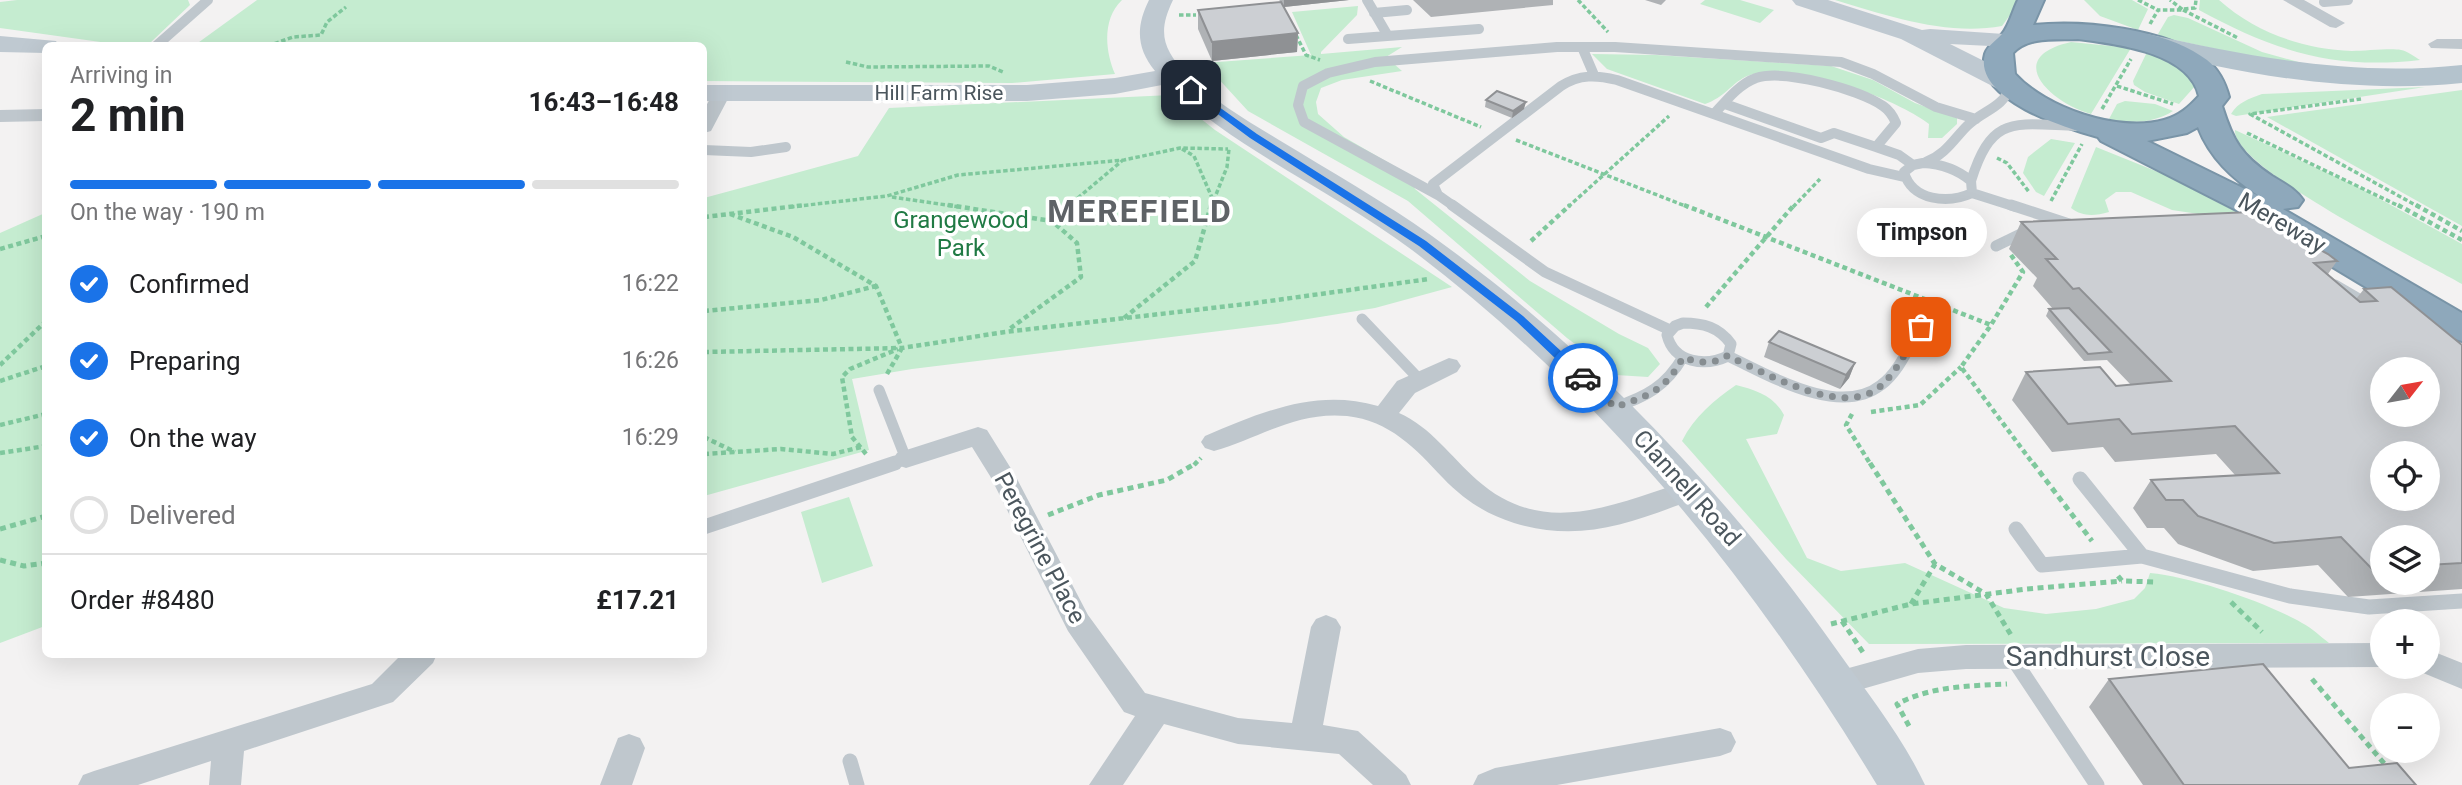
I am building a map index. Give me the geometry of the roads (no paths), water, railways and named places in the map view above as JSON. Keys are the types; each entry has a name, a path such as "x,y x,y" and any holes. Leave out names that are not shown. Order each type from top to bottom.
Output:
{"highway":[{"path":"2031,0 2012,39 1999,53 2001,74 2010,85 2044,108 2092,127 2139,131 2173,127 2199,115 2211,102"},
{"path":"2073,2 2094,19 2140,40"},
{"path":"2012,39 2078,32 2140,40"},
{"name":"Mereway","path":"2140,40 2184,59 2205,74 2213,85 2211,128 2221,149 2245,172 2292,203 2462,299"},
{"name":"Mereway","path":"2092,127 2258,208 2462,329"}],"main road":[{"path":"2140,40 2297,75"},
{"path":"2211,102 2231,86 2297,75 2402,79 2462,74"}],"street":[{"name":"Clannell Road","path":"1161,0 1154,15 1151,42 1160,60 1174,75 1219,113 1423,244 1519,318 1615,407 1748,557 1839,683 1902,785"},
{"path":"1804,0 1910,34 2010,85"},
{"path":"2291,8 2319,7 2336,23"},
{"path":"1910,34 1962,39 2012,39"},
{"path":"0,44 42,46"},
{"path":"2437,44 2462,44"},
{"name":"Hill Farm Rise","path":"713,93 1027,93 1115,86 1174,75"},
{"path":"707,116 713,93"},
{"path":"0,116 42,115"},
{"path":"1384,416 1406,387 1449,366"},
{"path":"1214,442 1287,413 1333,406 1384,416 1407,428 1481,496 1515,513 1548,522 1580,523 1615,517 1691,490"},
{"name":"Peregrine Place","path":"906,459 978,436 1085,633 1135,703 1238,731 1347,741 1395,785"},
{"path":"1306,737 1326,627"},
{"name":"Sandhurst Close","path":"1839,683 1917,661 2022,665 2287,655 2370,655"},
{"path":"94,785 382,693 418,658"},
{"path":"2440,668 2462,677"},
{"path":"1105,785 1157,709"},
{"path":"225,785 229,741"},
{"path":"1489,785 1720,742"},
{"path":"616,785 629,748"}],"lane":[{"path":"161,42 208,0"},
{"path":"1367,0 1388,36"},
{"path":"2319,7 2348,0"},
{"path":"1374,13 1407,10"},
{"path":"1348,39 1479,29"},
{"path":"1582,47 1594,75"},
{"path":"1670,330 1545,272 1438,195 1304,122 1298,104 1303,86 1328,73 1375,62 1615,47 1841,62 1936,107 1976,120"},
{"path":"1438,195 1433,184 1443,175 1567,81 1581,75 1617,80 1869,169 1904,177 1914,189 1935,197 1957,199 1971,187 1979,151 1990,137 2002,129 2020,123 2092,127"},
{"path":"1714,114 1754,78 1803,78 1878,103 1890,112 1896,123 1876,147"},
{"path":"1904,177 1904,172 1918,164 1938,158 1951,148 1967,126 2001,106 2010,85"},
{"path":"1725,104 1821,138 1834,134 1918,164 1951,168 1971,187 2035,220 2031,229 1996,246"},
{"path":"707,150 751,152 786,147"},
{"path":"2013,208 2088,229"},
{"path":"2320,277 2378,310"},
{"path":"1362,319 1419,379"},
{"path":"1693,323 1713,327 1731,344 1727,356 1721,360 1703,362 1683,357 1667,341 1670,330 1675,326 1693,323"},
{"path":"1727,356 1837,399 1867,396 1883,384 1921,327"},
{"path":"1615,407 1645,397 1667,383 1683,357"},
{"path":"707,526 906,459 878,390"},
{"path":"2080,479 2142,556"},
{"path":"2016,529 2042,565 2142,556 2290,596 2369,607 2462,601"},
{"path":"2022,665 2097,785"},
{"path":"850,761 857,785"}],"place":[{"name":"Timpson","path":"1921,327"}],"district":[{"name":"MEREFIELD","path":"1140,211"}],"park label":[{"name":"Grangewood Park","path":"961,234"}]}
